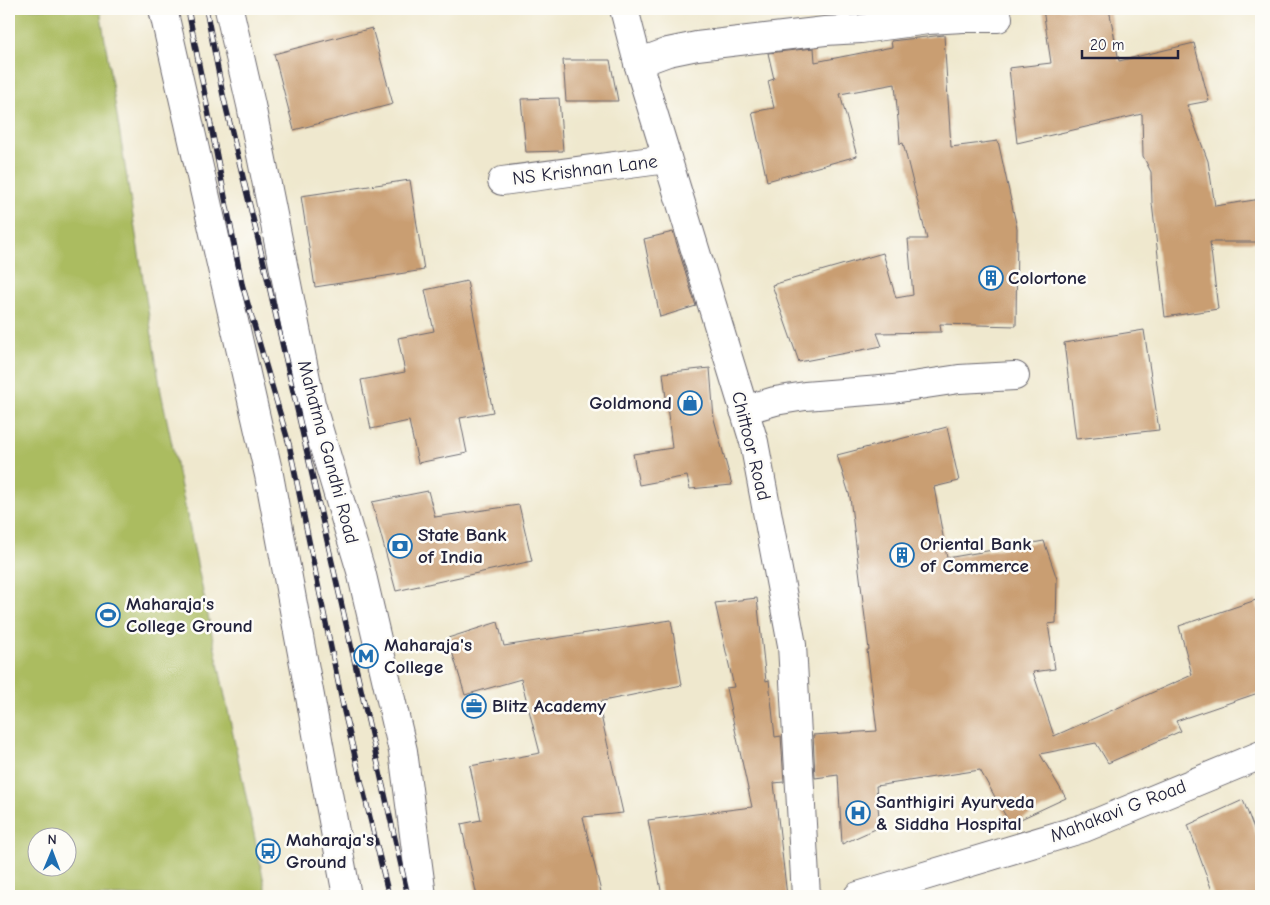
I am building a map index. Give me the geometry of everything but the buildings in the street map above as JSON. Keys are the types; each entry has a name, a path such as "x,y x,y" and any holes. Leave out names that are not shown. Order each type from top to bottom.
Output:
{"main road":[{"path":"163,9 269,475 346,896"},
{"name":"Mahatma Gandhi Road","path":"229,9 251,105 311,404 361,571 402,751 422,896"},
{"name":"Chittoor Road","path":"624,9 638,63 754,442 792,645 806,896"},
{"path":"638,63 668,52 697,46 928,20 998,18"},
{"name":"NS Krishnan Lane","path":"502,181 667,159"},
{"path":"744,410 775,401 804,396 892,389 959,379 1015,376"},
{"name":"Mahakavi G Road","path":"858,896 1084,828 1261,755"}],"green space":[{"name":"Maharaja's College Ground","path":"9,9 100,9 161,392 267,896 9,896"}],"railway":[{"path":"188,9 242,284 289,444 344,711 389,896"},
{"path":"206,9 223,95 265,268 408,896"}],"place":[{"name":"Colortone","path":"991,278"},
{"name":"Goldmond","path":"690,403"},
{"name":"State Bank of India","path":"400,546"},
{"name":"Oriental Bank of Commerce","path":"902,555"},
{"name":"Maharaja's College Ground","path":"108,615"},
{"name":"Maharaja's College","path":"366,656"},
{"name":"Blitz Academy","path":"474,706"},
{"name":"Santhigiri Ayurveda & Siddha Hospital","path":"858,813"},
{"name":"Maharaja's Ground","path":"268,851"}]}
